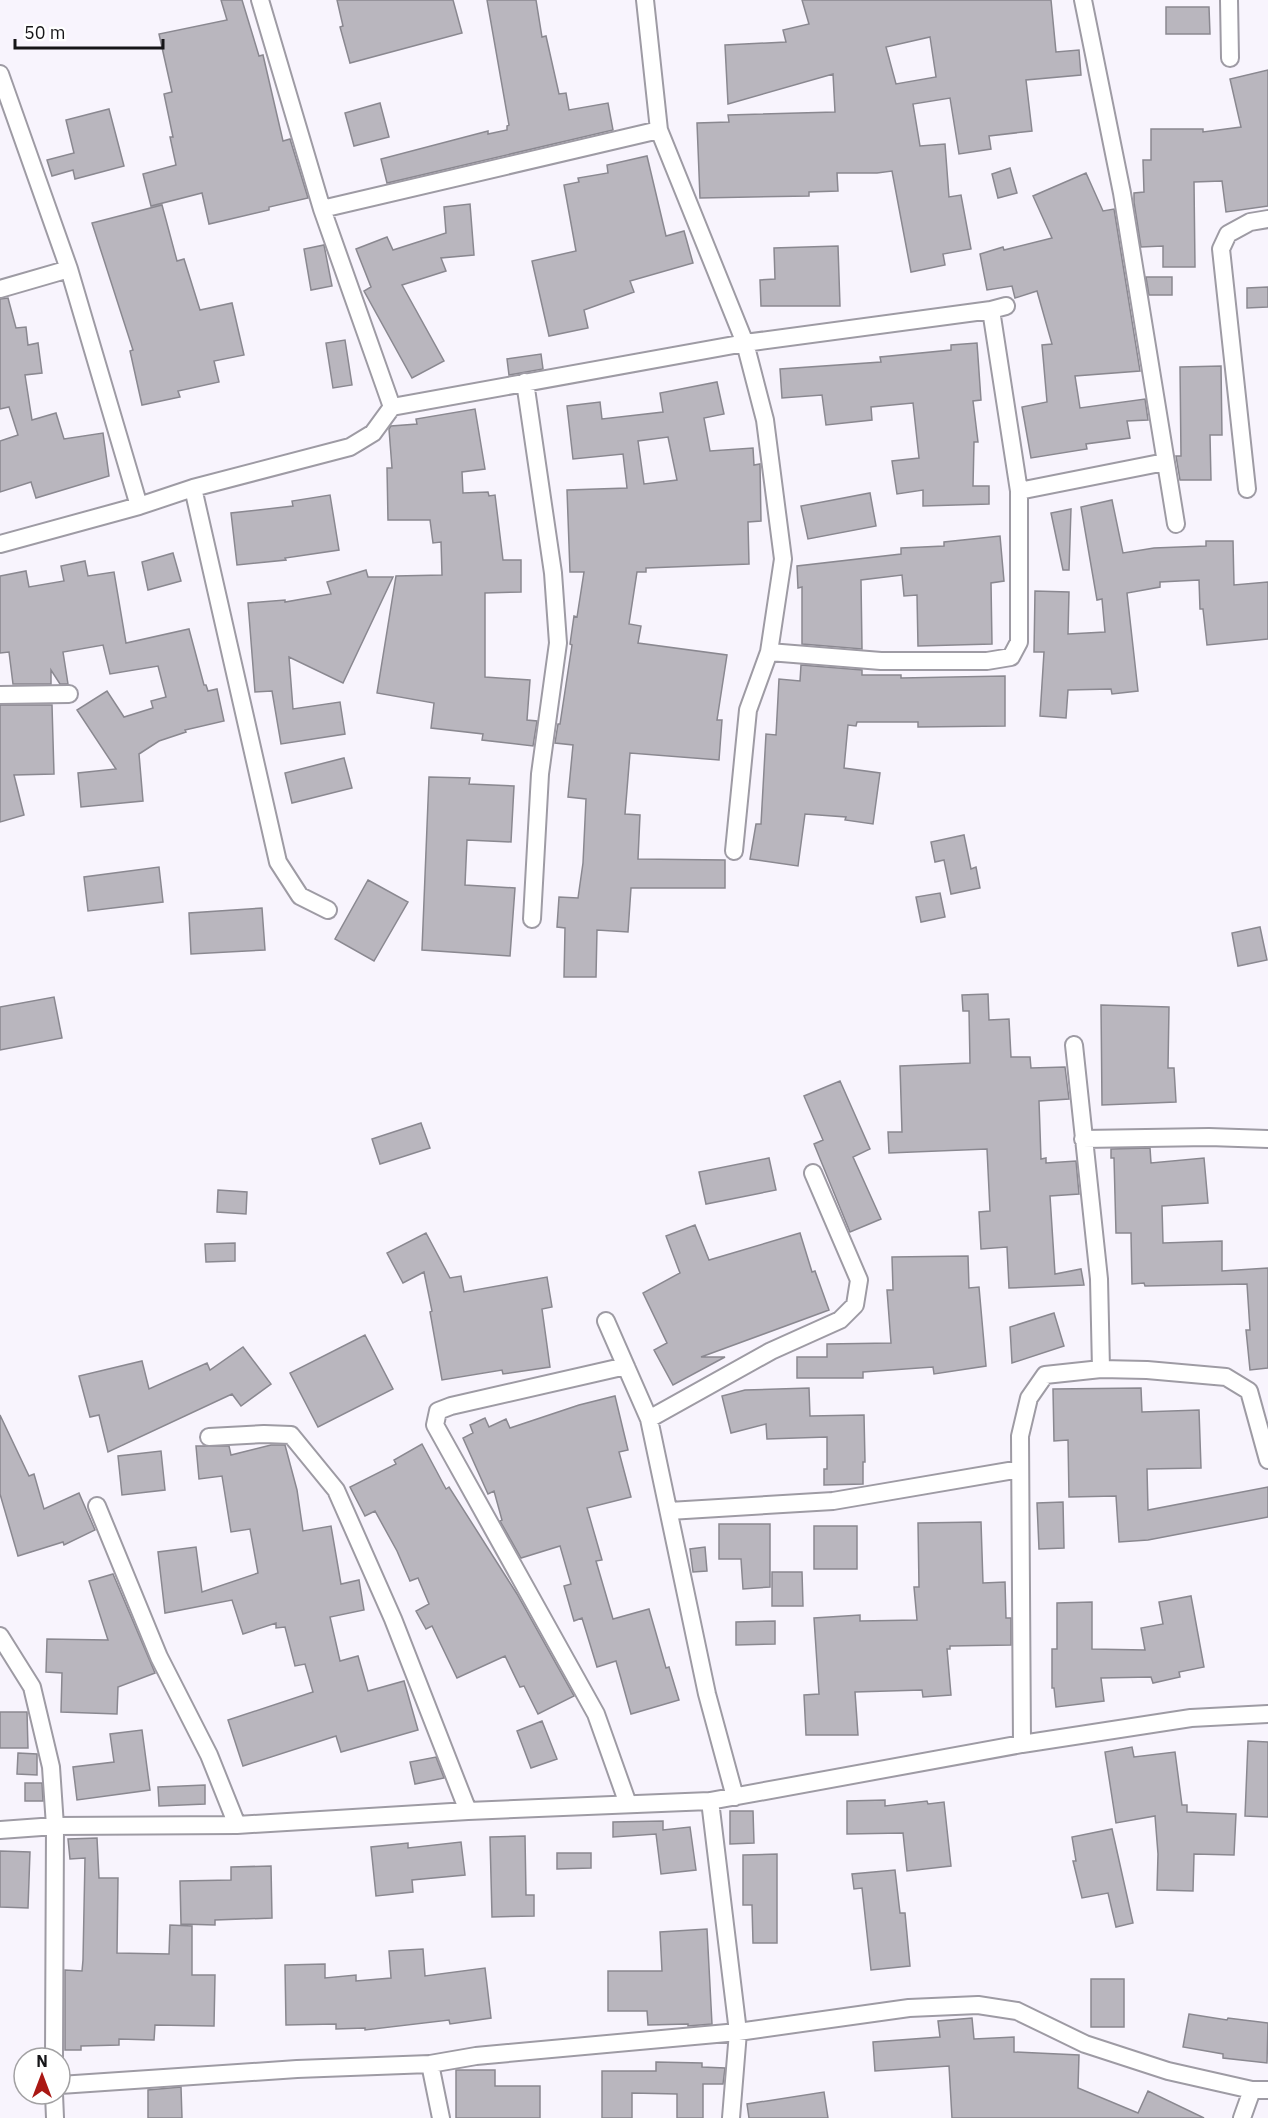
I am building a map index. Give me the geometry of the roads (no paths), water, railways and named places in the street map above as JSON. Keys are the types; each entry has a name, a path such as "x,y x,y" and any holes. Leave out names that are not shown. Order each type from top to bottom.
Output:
{"street":[{"path":"260,0 322,209 392,407"},
{"path":"645,0 659,130 745,343 765,420 783,559 769,652 748,710 734,851"},
{"path":"1083,0 1122,193 1176,524"},
{"path":"1229,0 1230,58"},
{"path":"0,74 69,269 139,506"},
{"path":"322,209 659,130"},
{"path":"1247,489 1221,249 1228,234 1250,222 1268,219"},
{"path":"0,289 69,269"},
{"path":"0,544 139,506 193,488 350,447 373,433 392,407 745,343 998,308 1019,490 1019,642 1011,657 987,661 881,661 769,652"},
{"path":"525,382 553,573 558,643 540,774 532,919"},
{"path":"1019,490 1165,462"},
{"path":"193,488 278,862 300,896 328,910"},
{"path":"0,695 69,694"},
{"path":"1074,1045 1099,1279 1101,1369"},
{"path":"1083,1139 1209,1137 1268,1139"},
{"path":"649,1419 771,1351 840,1320 855,1305 859,1280 813,1173"},
{"path":"606,1321 649,1419 707,1694 735,1797"},
{"path":"626,1366 451,1406 438,1412 435,1425 596,1714 628,1804"},
{"path":"1022,1744 1020,1436 1029,1398 1045,1375 1101,1369 1147,1370 1226,1377 1249,1391 1268,1460"},
{"path":"209,1437 291,1435 336,1490 393,1619 468,1811"},
{"path":"669,1511 832,1501 1020,1470"},
{"path":"97,1506 159,1657 209,1755 237,1825"},
{"path":"0,1636 32,1687 51,1767 56,1826 54,2046"},
{"path":"0,1830 56,1826 237,1825 468,1811 710,1801 1022,1744 1191,1718 1268,1713"},
{"path":"710,1801 738,2032 731,2118"},
{"path":"72,2084 297,2068 430,2064 476,2056 738,2032 909,2008 978,2005 1017,2011 1085,2044 1168,2071 1260,2090 1242,2118"},
{"path":"430,2064 441,2118"}]}
